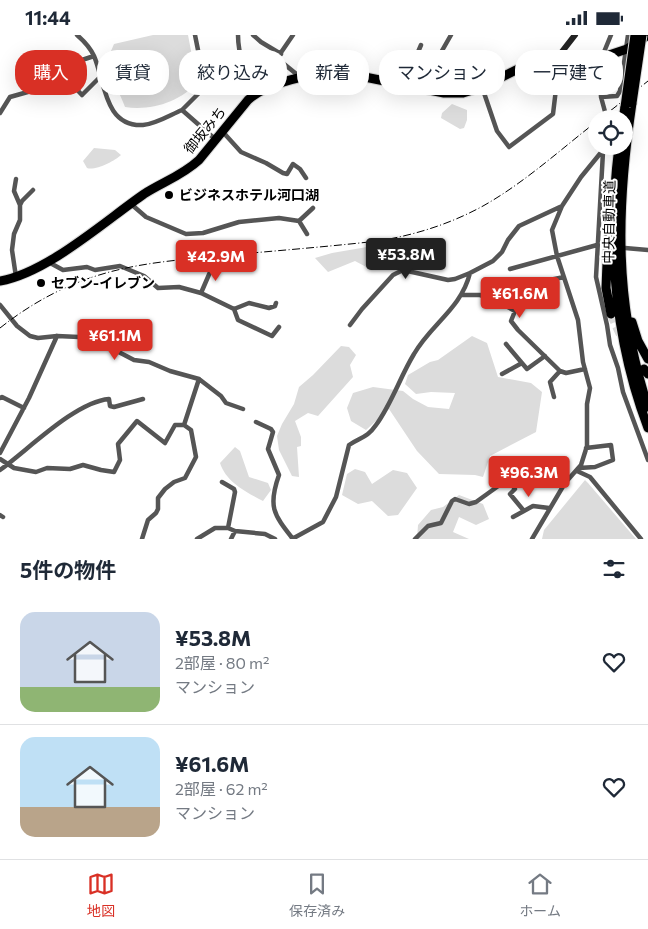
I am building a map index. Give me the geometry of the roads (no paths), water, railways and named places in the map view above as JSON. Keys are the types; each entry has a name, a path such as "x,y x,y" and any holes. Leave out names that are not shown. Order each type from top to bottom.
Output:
{"highway":[{"name":"中央自動車道","path":"635,35 624,162 623,285 629,331 638,376 648,407"},
{"name":"中央自動車道","path":"627,110 642,35"},
{"name":"御坂みち","path":"623,50 648,35"},
{"name":"御坂みち","path":"0,281 16,277 49,260 77,243 131,204 192,167 254,95"},
{"path":"611,314 606,288 606,263 613,176 617,155"},
{"name":"中央自動車道","path":"618,155 613,240 616,285 625,349 631,376 648,427"},
{"path":"622,244 632,321 638,341 648,359"}],"street":[{"path":"78,35 88,44 97,66"},
{"path":"106,95 117,117 143,125 182,110 210,82 200,60 195,35"},
{"path":"238,35 238,50"},
{"path":"253,35 272,50"},
{"path":"284,50 293,35"},
{"path":"446,35 448,41"},
{"path":"443,50 451,35"},
{"path":"563,50 575,35"},
{"path":"605,50 611,35"},
{"path":"605,110 601,97 617,96 620,91 628,35"},
{"path":"418,50 421,45"},
{"path":"87,58 94,55"},
{"path":"287,64 297,75"},
{"path":"87,90 97,80"},
{"path":"0,113 10,97 17,95"},
{"path":"485,95 497,131 508,147 553,113 555,95"},
{"path":"182,110 216,140"},
{"path":"222,131 241,152 287,174 293,164 300,169 306,178"},
{"path":"532,539 565,483 578,469 586,448 590,388 585,369 578,320 556,256 552,230 562,206 598,155"},
{"path":"603,155 596,277 610,345 618,368 623,392 648,460"},
{"path":"16,179 14,191 20,205 20,220 14,234 12,250 16,277"},
{"path":"20,205 33,190"},
{"path":"131,204 146,217 186,234 204,233 239,222 279,218 299,221 307,234"},
{"path":"350,325 362,309 398,271 409,270 448,280 455,279 493,261 502,252 508,239 519,226 562,206"},
{"path":"299,221 313,208"},
{"path":"622,244 642,251 648,250"},
{"path":"510,269 597,245"},
{"path":"596,253 603,252"},
{"path":"49,260 52,264 63,270 88,267 101,269 118,266 144,276 158,288 179,287 201,293 234,309 238,319 272,336 279,327"},
{"path":"201,293 214,263"},
{"path":"256,422 271,429 273,432 268,449 279,475 273,492 273,506 278,520 292,539 323,522 336,497 349,445 365,438 377,424 398,387 414,353 428,334 446,317 468,283 470,273"},
{"path":"564,277 526,285 511,321 560,371 566,373 585,369"},
{"path":"461,295 480,295 495,300 515,311"},
{"path":"234,309 249,303 269,308 275,306 276,303"},
{"path":"0,305 18,326 30,336 38,338 57,336 79,337 93,341 134,360 149,362 170,371 199,379 221,396 226,403 243,409"},
{"path":"0,453 24,408 57,336"},
{"path":"506,344 527,369 545,356"},
{"path":"502,374 522,363"},
{"path":"554,397 550,382 560,371"},
{"path":"184,425 199,379"},
{"path":"0,398 2,397 24,408"},
{"path":"0,470 58,424 88,405 109,399 110,406 114,407 143,399"},
{"path":"0,459 14,469 36,472 48,469 70,469 83,465 114,472 120,460 118,444 137,421 165,443 175,425 184,425 192,430 196,457 185,478 174,482 158,498 158,509 148,520 142,539"},
{"path":"578,469 595,467 613,460 611,445 586,448"},
{"path":"415,539 428,526 441,523 452,501 455,499 470,503 476,502 501,484 542,465 565,483"},
{"path":"578,469 590,477 641,539"},
{"path":"509,481 515,489 510,494 524,511"},
{"path":"222,482 234,489 235,492 228,528"},
{"path":"513,517 533,507 549,508"},
{"path":"197,539 216,528 265,534 275,539"},
{"path":"231,539 236,531"}],"tunnel":[{"path":"611,314 622,338"}],"railway":[{"path":"611,110 648,81"},
{"path":"0,328 34,304 58,291 83,280 126,268 188,259 378,241 432,228 471,212 498,197 527,177 588,128"}],"place":[{"name":"ビジネスホテル河口湖","path":"169,195"},
{"name":"セブン-イレブン","path":"41,283"}]}
